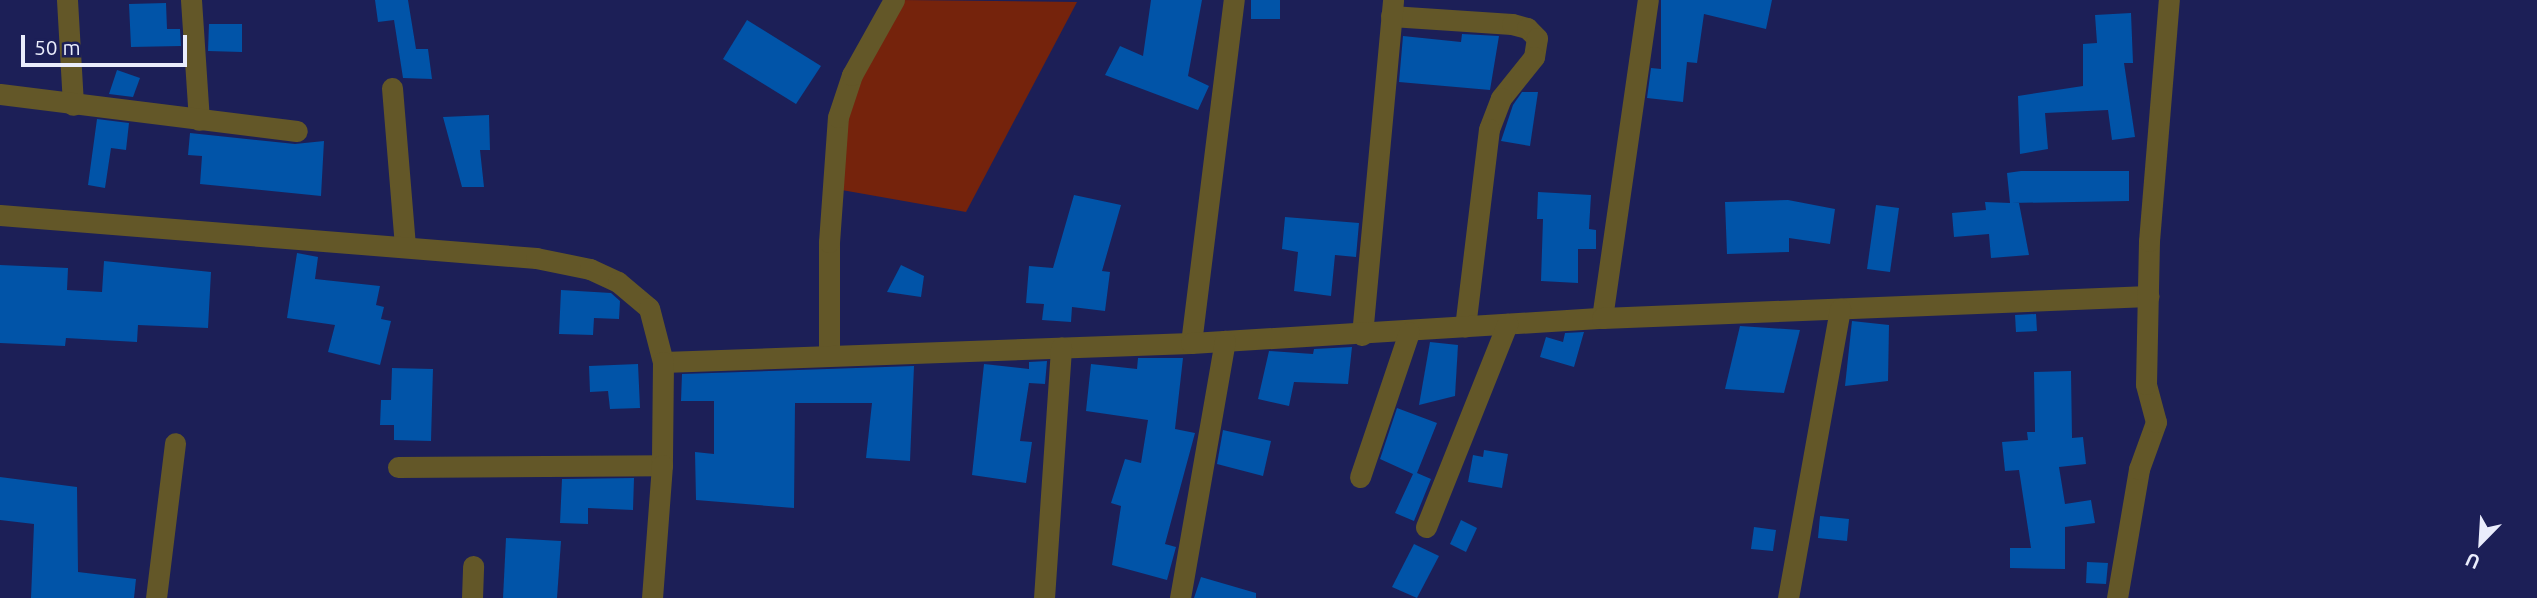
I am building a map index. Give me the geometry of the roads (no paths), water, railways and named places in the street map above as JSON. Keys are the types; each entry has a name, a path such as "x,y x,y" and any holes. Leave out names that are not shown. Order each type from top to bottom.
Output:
{"street":[{"path":"67,0 73,105"},
{"path":"191,0 199,120"},
{"path":"829,355 828,242 838,117 852,75 894,0"},
{"path":"1191,343 1234,0"},
{"path":"1602,318 1648,0"},
{"path":"2117,598 2139,468 2156,422 2146,384 2148,241 2169,0"},
{"path":"1362,335 1392,8 1512,24 1527,28 1537,38 1534,57 1501,98 1489,129 1465,327"},
{"path":"392,88 405,246"},
{"path":"0,94 297,131"},
{"path":"0,215 536,258 590,269 618,282 649,308 663,362 662,465 652,598"},
{"path":"663,362 1191,343 1362,335 1602,318 2149,296"},
{"path":"1788,598 1840,309"},
{"path":"1426,527 1507,324"},
{"path":"1360,477 1409,332"},
{"path":"1180,598 1225,341"},
{"path":"1044,598 1061,348"},
{"path":"156,598 175,443"},
{"path":"398,467 662,465"},
{"path":"472,598 473,566"}]}
